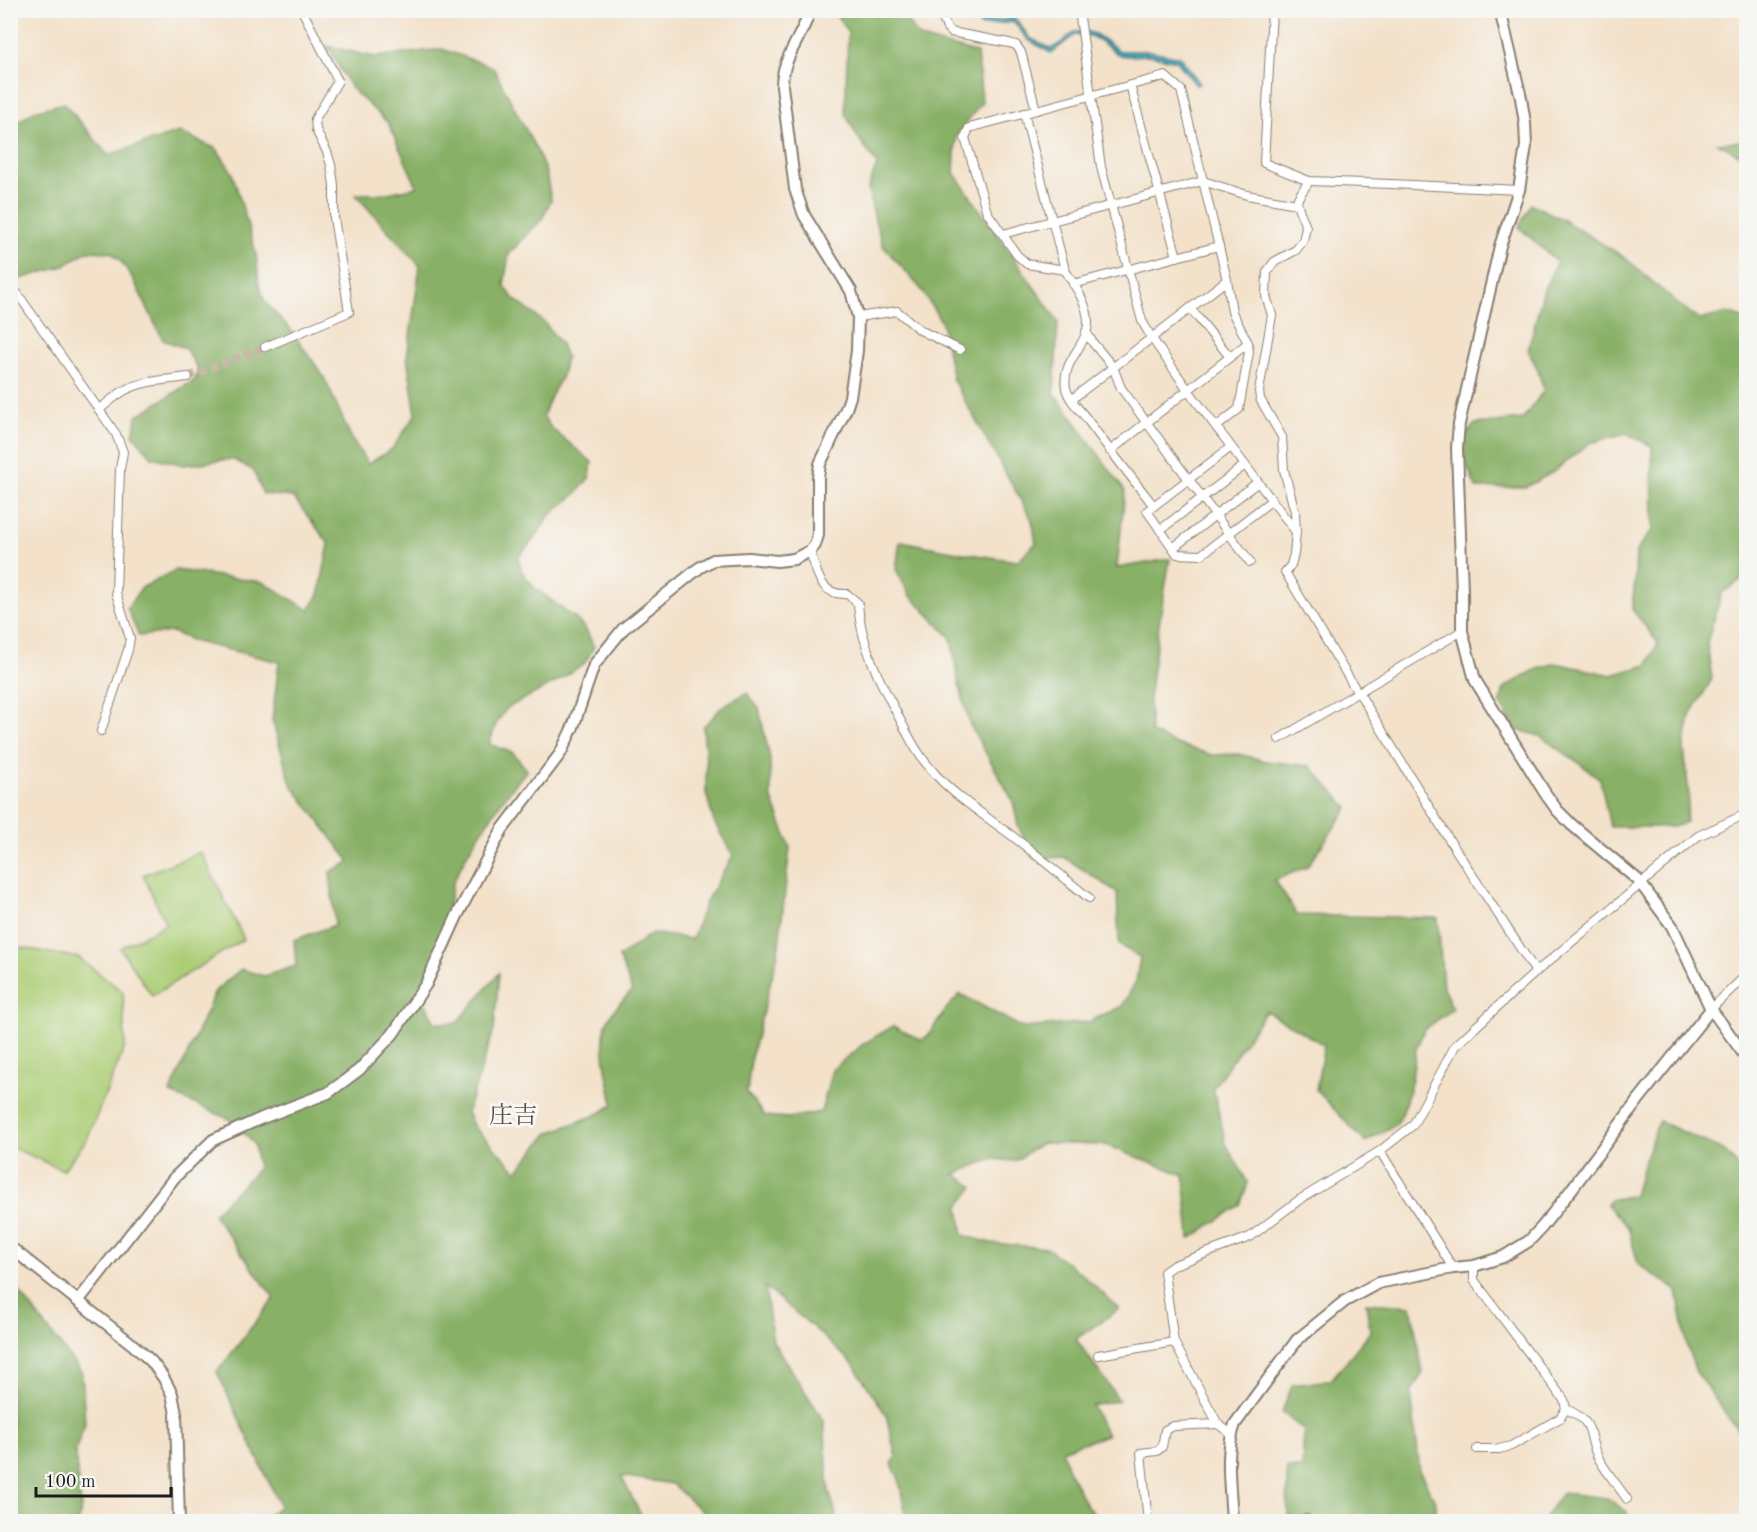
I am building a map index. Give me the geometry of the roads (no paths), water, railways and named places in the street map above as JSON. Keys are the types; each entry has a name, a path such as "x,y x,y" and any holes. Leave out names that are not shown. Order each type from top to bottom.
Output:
{"street":[{"path":"265,347 349,312 334,218 334,184 331,165 316,130 315,118 338,81 302,10"},
{"path":"79,1300 174,1178 213,1140 262,1118 328,1093 359,1070 393,1034 426,984 457,916 502,830 560,754 573,728 594,665 623,629 699,568 713,560 794,559 810,551 815,545 818,535 820,464 850,397 857,351 858,317 851,291 804,215 795,189 782,73 806,27 810,10"},
{"path":"939,10 951,32 1010,43 1018,47 1036,110"},
{"path":"1079,10 1101,167 1142,321 1150,337 1188,390 1296,532"},
{"path":"1272,10 1264,163 1309,182 1391,183 1519,190"},
{"path":"1500,10 1525,123 1526,146 1519,190 1500,246 1459,424 1457,448 1461,631 1476,680 1545,793 1572,825 1638,880 1672,926 1711,1008 1746,1057"},
{"path":"1065,270 1027,264 1017,255 987,212 965,138 969,128 1165,76 1181,90 1227,280 1232,312 1248,344 1249,352 1239,409 1216,427"},
{"path":"1130,85 1177,257"},
{"path":"1024,113 1065,270 1078,292 1088,323 1086,332 1069,364 1066,389 1110,451 1154,506"},
{"path":"1003,234 1203,181 1247,195 1297,204"},
{"path":"1309,182 1298,198 1297,204 1306,227 1303,241 1296,250 1274,262 1267,272 1266,296 1272,315 1259,391 1260,399 1282,437 1284,470 1295,512 1296,532 1291,565 1286,572 1358,693 1536,972"},
{"path":"1073,284 1219,246"},
{"path":"1072,399 1227,280"},
{"path":"10,283 116,434 123,452 120,469 116,593 130,638 129,650 101,731"},
{"path":"1190,308 1230,357"},
{"path":"858,317 897,311 920,330 960,350"},
{"path":"1086,332 1113,367 1121,388 1250,562"},
{"path":"1110,451 1248,344"},
{"path":"99,410 130,387 188,377"},
{"path":"1231,447 1147,511 1177,554 1201,555 1272,500"},
{"path":"1160,530 1245,465"},
{"path":"1173,548 1258,482"},
{"path":"810,551 824,587 834,595 847,594 858,603 859,620 869,657 888,698 929,768 968,805 1010,835 1089,898"},
{"path":"1279,739 1461,631"},
{"path":"1231,1434 1218,1424 1174,1342 1164,1272 1174,1265 1250,1237 1299,1200 1380,1151 1413,1125 1455,1046 1536,972 1698,836 1746,814"},
{"path":"1232,1521 1229,1454 1234,1424 1297,1340 1345,1301 1377,1283 1474,1266 1503,1257 1529,1241 1711,1008 1746,975"},
{"path":"1380,1151 1453,1268"},
{"path":"10,1247 79,1300 150,1361 163,1377 172,1394 176,1414 179,1521"},
{"path":"1474,1266 1474,1280 1564,1400 1566,1409 1560,1419 1511,1446 1499,1449 1477,1449"},
{"path":"1098,1355 1174,1342"},
{"path":"1566,1409 1577,1414 1588,1425 1598,1457 1627,1499"},
{"path":"1148,1521 1141,1453 1157,1451 1162,1447 1165,1430 1173,1426 1218,1424"},
{"path":"1293,1521 1308,1519"}],"water":[{"path":"979,11 981,11 982,22 1015,18 1030,38 1051,49 1074,32 1086,31 1097,35 1120,51 1151,51 1180,57 1200,83 1196,85 1177,61 1150,55 1119,55 1097,39 1087,35 1075,35 1051,53 1028,40 1014,22 980,26"}],"tunnel":[{"path":"188,377 265,347"}],"district":[{"name":"庄吉","path":"513,1115"}]}
